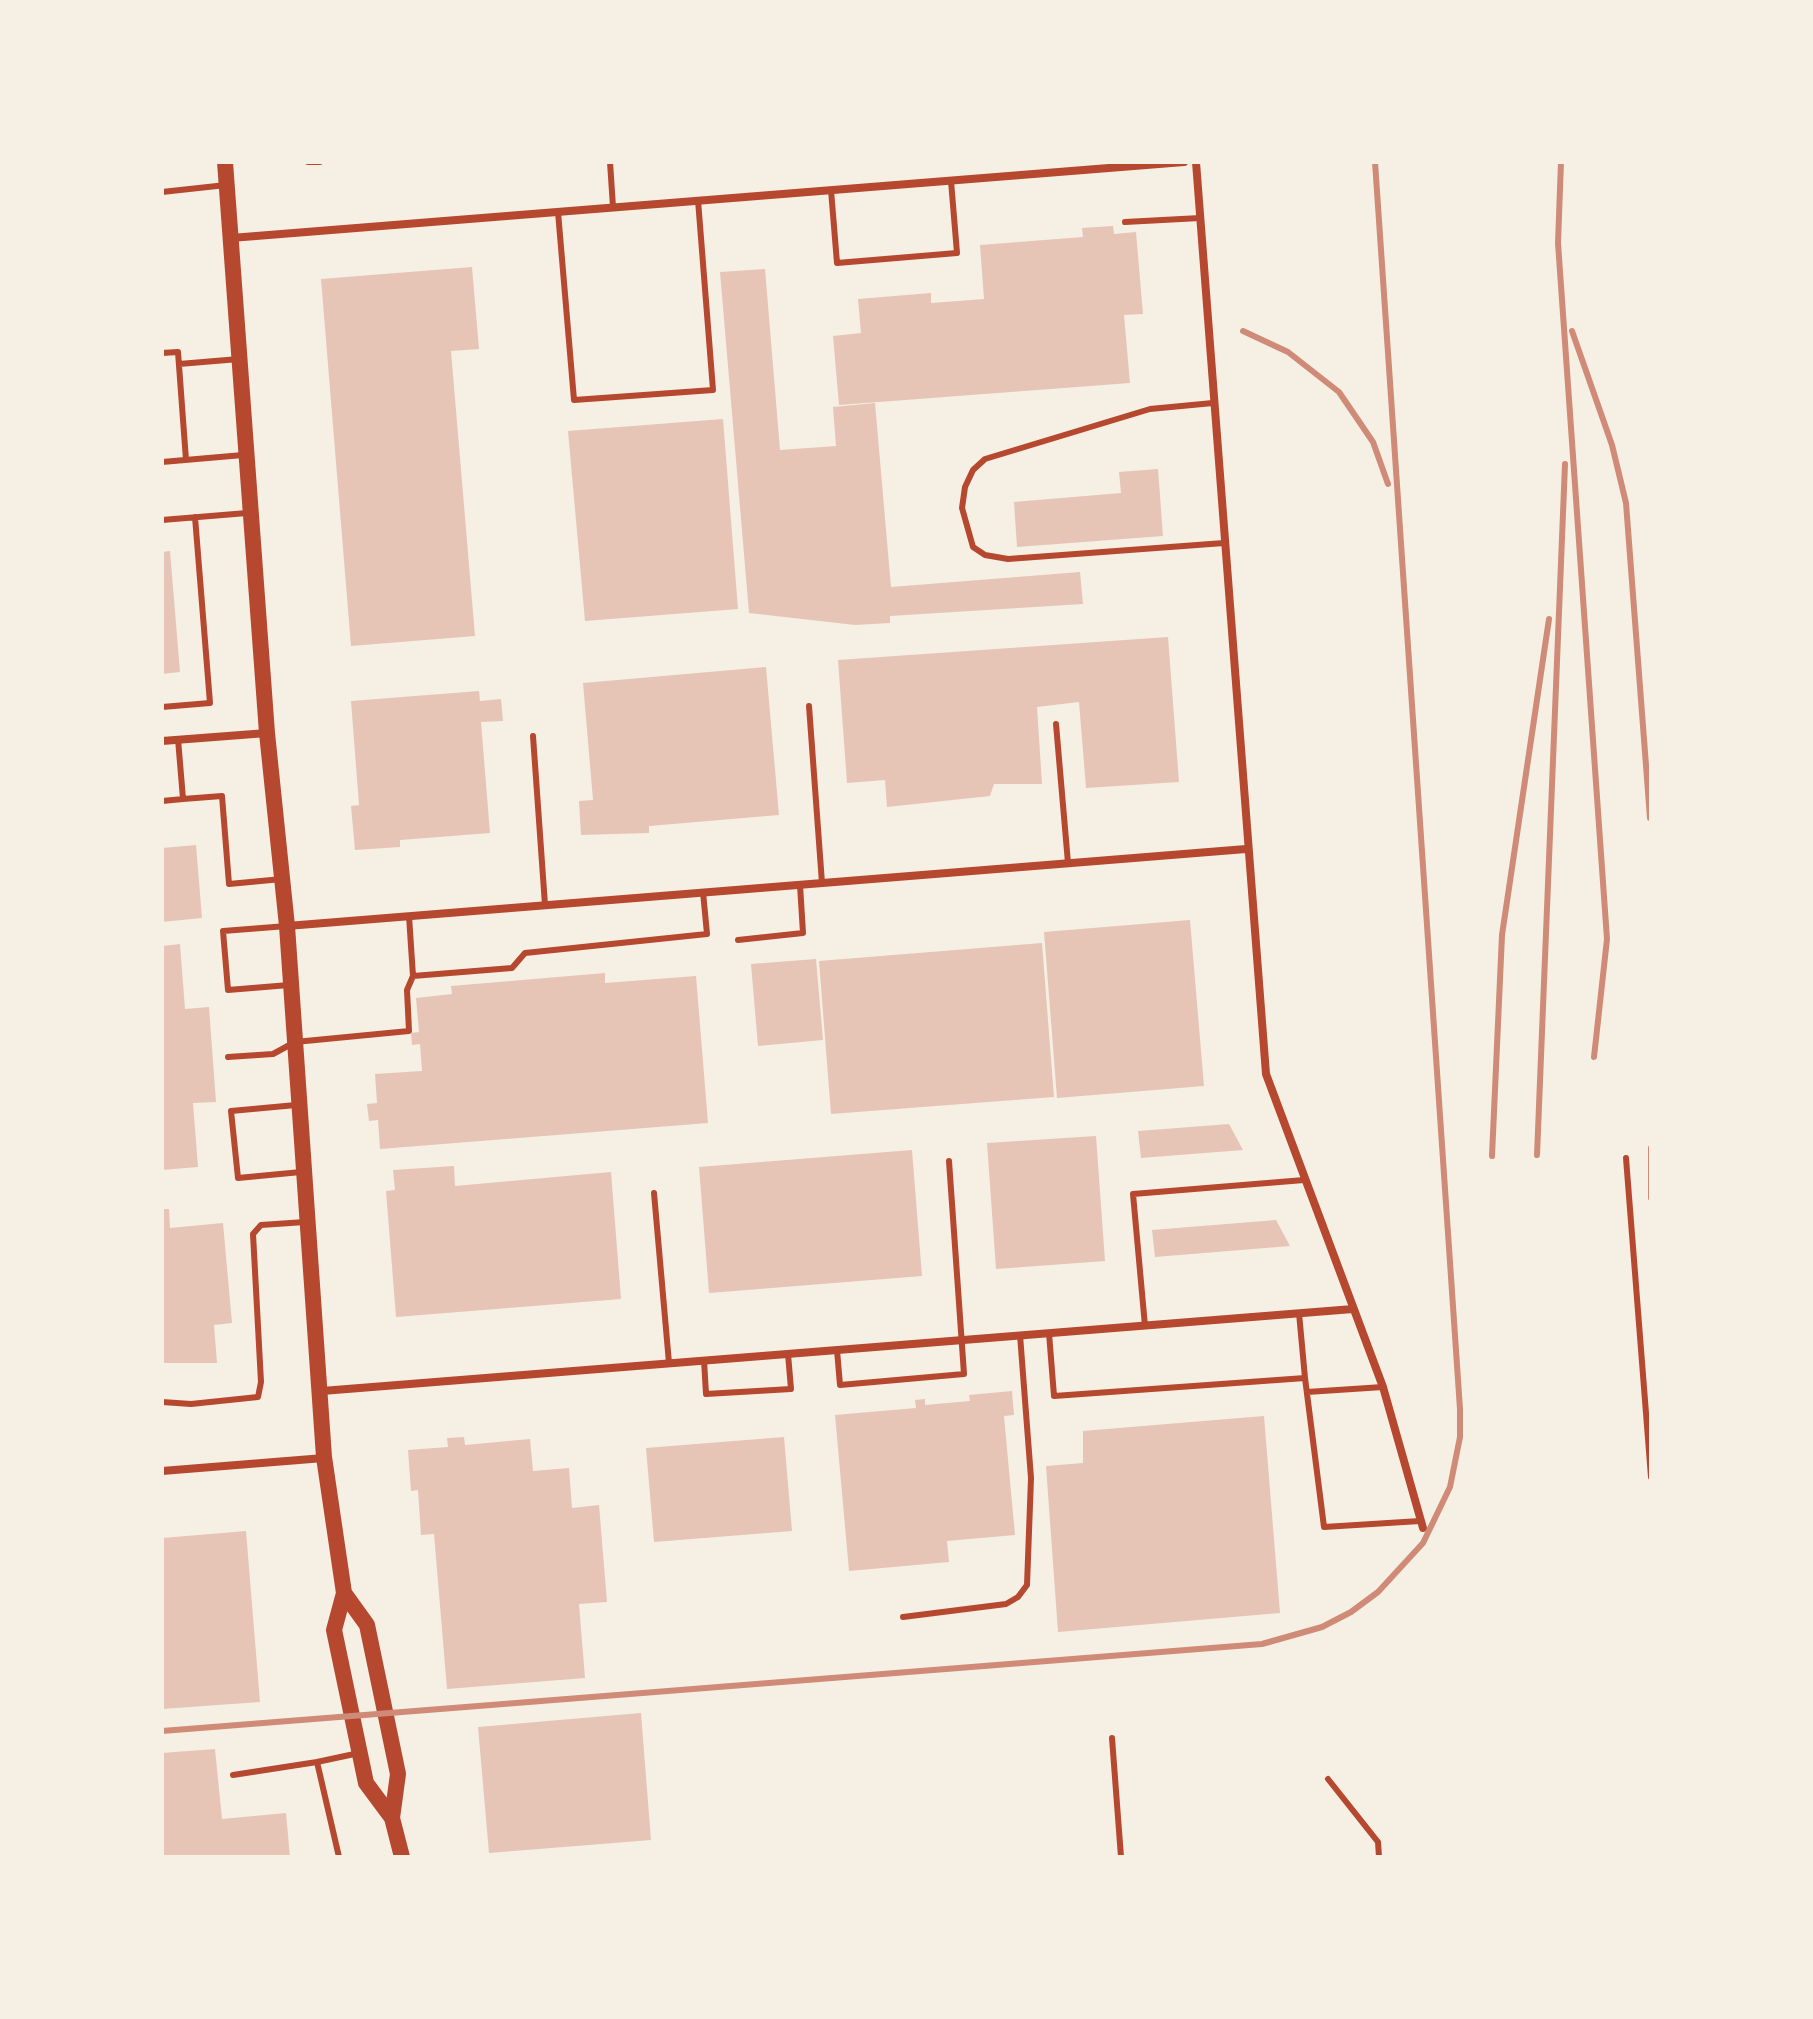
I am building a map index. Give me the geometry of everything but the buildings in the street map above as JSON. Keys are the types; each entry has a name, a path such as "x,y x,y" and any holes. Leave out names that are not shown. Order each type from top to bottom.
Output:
{"main road":[{"path":"225,162 267,733 287,926 322,1391 324,1457 344,1593 334,1630 366,1783 392,1818"},
{"path":"344,1593 367,1625 398,1774 392,1818 402,1857"}],"street":[{"path":"231,238 951,181 1113,165 1184,162"},
{"path":"1196,162 1246,849 1266,1074 1383,1387 1421,1524"},
{"path":"162,741 267,733"},
{"path":"287,926 1246,849"},
{"path":"322,1391 1353,1309"},
{"path":"162,1471 324,1457"}],"lane":[{"path":"308,162 320,162"},
{"path":"610,162 613,207"},
{"path":"831,190 837,263 957,253 951,181"},
{"path":"162,192 227,185"},
{"path":"558,212 574,400 713,390 698,200"},
{"path":"1125,222 1200,218"},
{"path":"162,353 178,352 186,460"},
{"path":"179,364 240,359"},
{"path":"1213,403 1150,409 985,459 973,470 965,487 962,508 973,547 985,555 1008,559 1224,543"},
{"path":"162,462 247,454"},
{"path":"162,520 251,513"},
{"path":"162,707 210,703 195,517"},
{"path":"809,706 822,883"},
{"path":"1056,724 1068,863"},
{"path":"533,736 545,905"},
{"path":"178,739 183,799"},
{"path":"162,801 222,796 229,884 282,879"},
{"path":"738,940 803,933 800,885"},
{"path":"413,976 512,968 525,953 707,934 703,892"},
{"path":"228,1057 273,1054 295,1042 409,1031 407,990 413,976 409,916"},
{"path":"287,926 223,931 228,990 291,985"},
{"path":"300,1105 231,1111 238,1178 305,1172"},
{"path":"1626,1158 1651,1477"},
{"path":"837,1350 840,1385 964,1374 949,1161"},
{"path":"1145,1326 1133,1194 1304,1180"},
{"path":"654,1193 669,1363"},
{"path":"162,1402 191,1404 258,1397 261,1382 253,1234 261,1225 308,1222"},
{"path":"1299,1313 1324,1527 1421,1524"},
{"path":"1049,1333 1054,1396 1305,1378"},
{"path":"903,1617 1006,1604 1018,1597 1027,1585 1031,1478 1020,1335"},
{"path":"704,1360 706,1394 791,1389 788,1354"},
{"path":"1307,1392 1383,1387"},
{"path":"1112,1738 1121,1857"},
{"path":"233,1775 359,1753"},
{"path":"317,1762 339,1857"},
{"path":"1328,1779 1378,1842 1379,1857"}],"railway":[{"path":"162,1731 1262,1644 1322,1627 1351,1612 1378,1592 1423,1543 1450,1487 1460,1437 1460,1409 1375,162"},
{"path":"1561,162 1558,243 1607,939 1594,1057"},
{"path":"1243,331 1288,352 1339,392 1373,442 1388,484"},
{"path":"1572,331 1612,445 1626,503 1650,818"},
{"path":"1537,1155 1565,464"},
{"path":"1492,1156 1502,935 1549,619"},
{"path":"1651,1148 1651,1198"}]}
